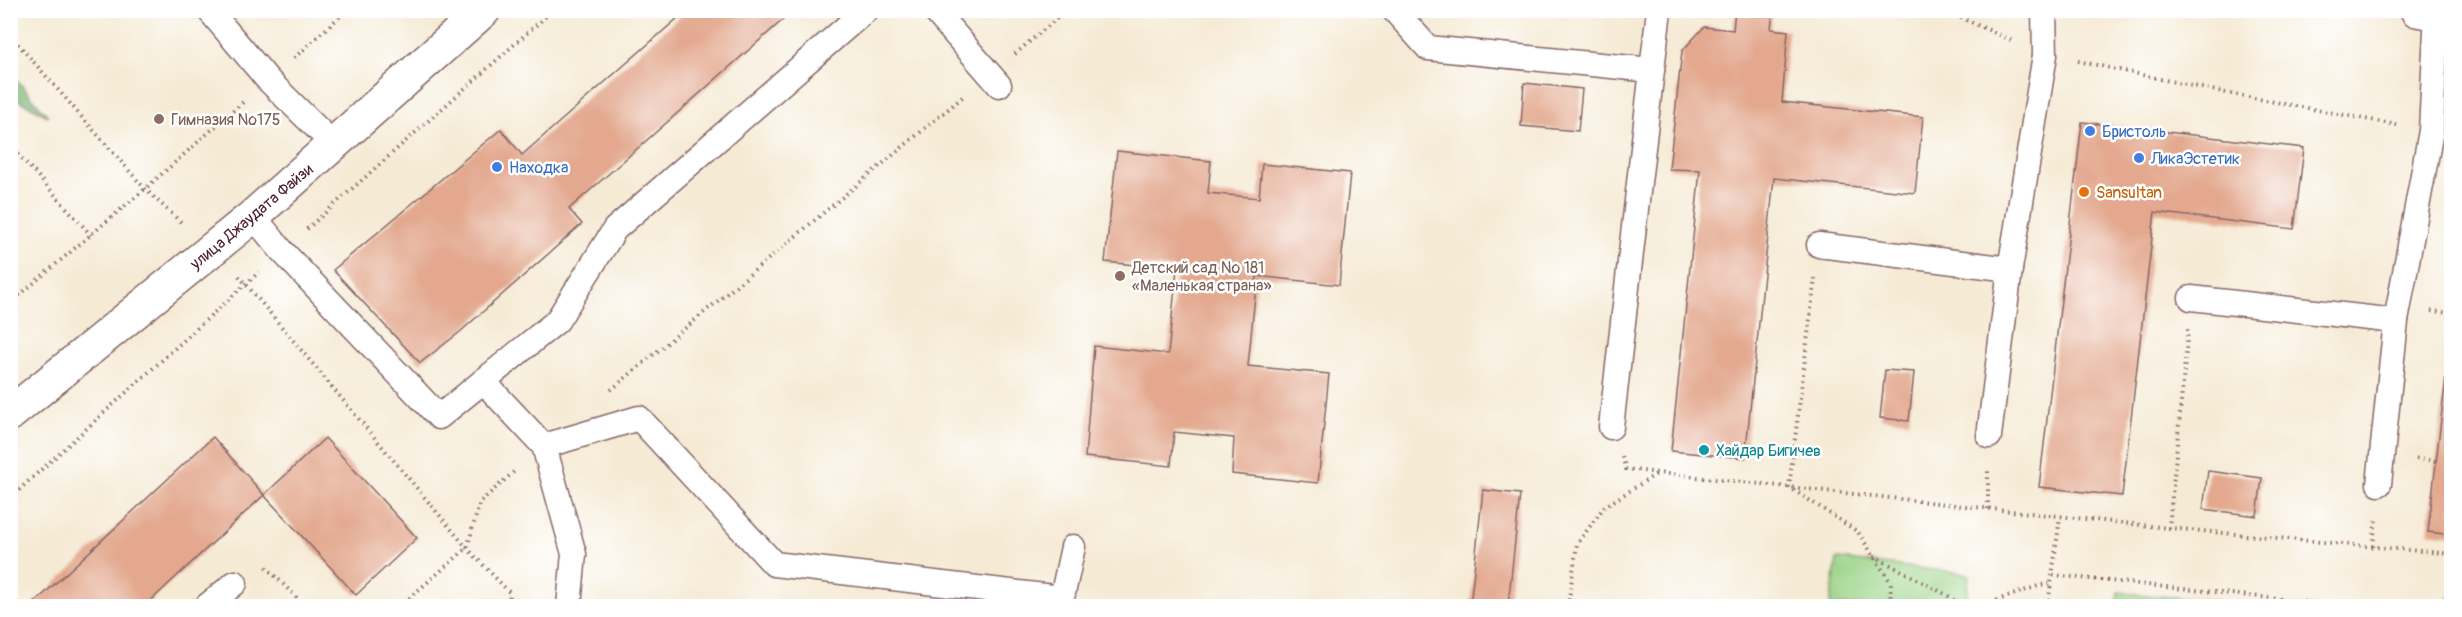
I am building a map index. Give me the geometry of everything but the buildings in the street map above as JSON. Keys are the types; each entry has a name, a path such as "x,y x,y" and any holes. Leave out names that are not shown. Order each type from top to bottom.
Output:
{"street":[{"name":"улица Джаудата Файзи","path":"10,414 254,216 335,146 484,10"}],"lane":[{"path":"254,216 282,251 439,417 556,321 615,229 866,10"},
{"path":"934,10 995,80"},
{"path":"1394,10 1428,48 1652,70"},
{"path":"1611,426 1659,10"},
{"path":"1989,436 2010,268 2046,56 2044,10"},
{"path":"2379,484 2396,321 2431,131 2436,13"},
{"path":"219,14 268,80 335,146"},
{"path":"1819,245 2010,268"},
{"path":"2191,298 2396,321"},
{"path":"483,381 544,446 574,554 569,606"},
{"path":"544,446 639,418 774,564 1062,598 1073,547"},
{"path":"207,606 235,583"}],"path":[{"path":"10,303 145,189 347,10"},
{"path":"608,393 995,80 1066,10"},
{"path":"1944,10 2046,56 2216,91 2431,131"},
{"path":"10,35 145,189 212,249 246,284 467,548 510,593 509,606"},
{"path":"10,145 91,235"},
{"path":"1789,487 1819,245"},
{"path":"2169,528 2191,298"},
{"path":"1611,426 1626,469 2060,517 2451,555"},
{"path":"1988,509 1989,436"},
{"path":"400,606 467,548 480,502 544,446"},
{"path":"1568,606 1577,544 1604,507 1659,473"},
{"path":"1789,487 1858,532 1891,583 1890,606"},
{"path":"2048,606 2060,517"},
{"path":"1873,555 1947,595 1962,606"},
{"path":"235,583 260,560 305,606"},
{"path":"2053,575 2345,606"},
{"path":"1986,606 2000,599 2051,584"},
{"path":"2428,606 2451,594"}],"green space":[{"path":"11,73 48,116 11,96"},
{"path":"1837,559 1969,574 1966,606 1830,606"},
{"path":"2118,592 2264,606 2117,606"}],"place":[{"name":"Гимназия №175","path":"159,119"},
{"name":"Бристоль","path":"2090,131"},
{"name":"ЛикаЭстетик","path":"2139,158"},
{"name":"Находка","path":"497,167"},
{"name":"Sansultan","path":"2084,192"},
{"name":"Детский сад № 181 «Маленькая страна»","path":"1120,276"},
{"name":"Хайдар Бигичев","path":"1704,450"}]}
